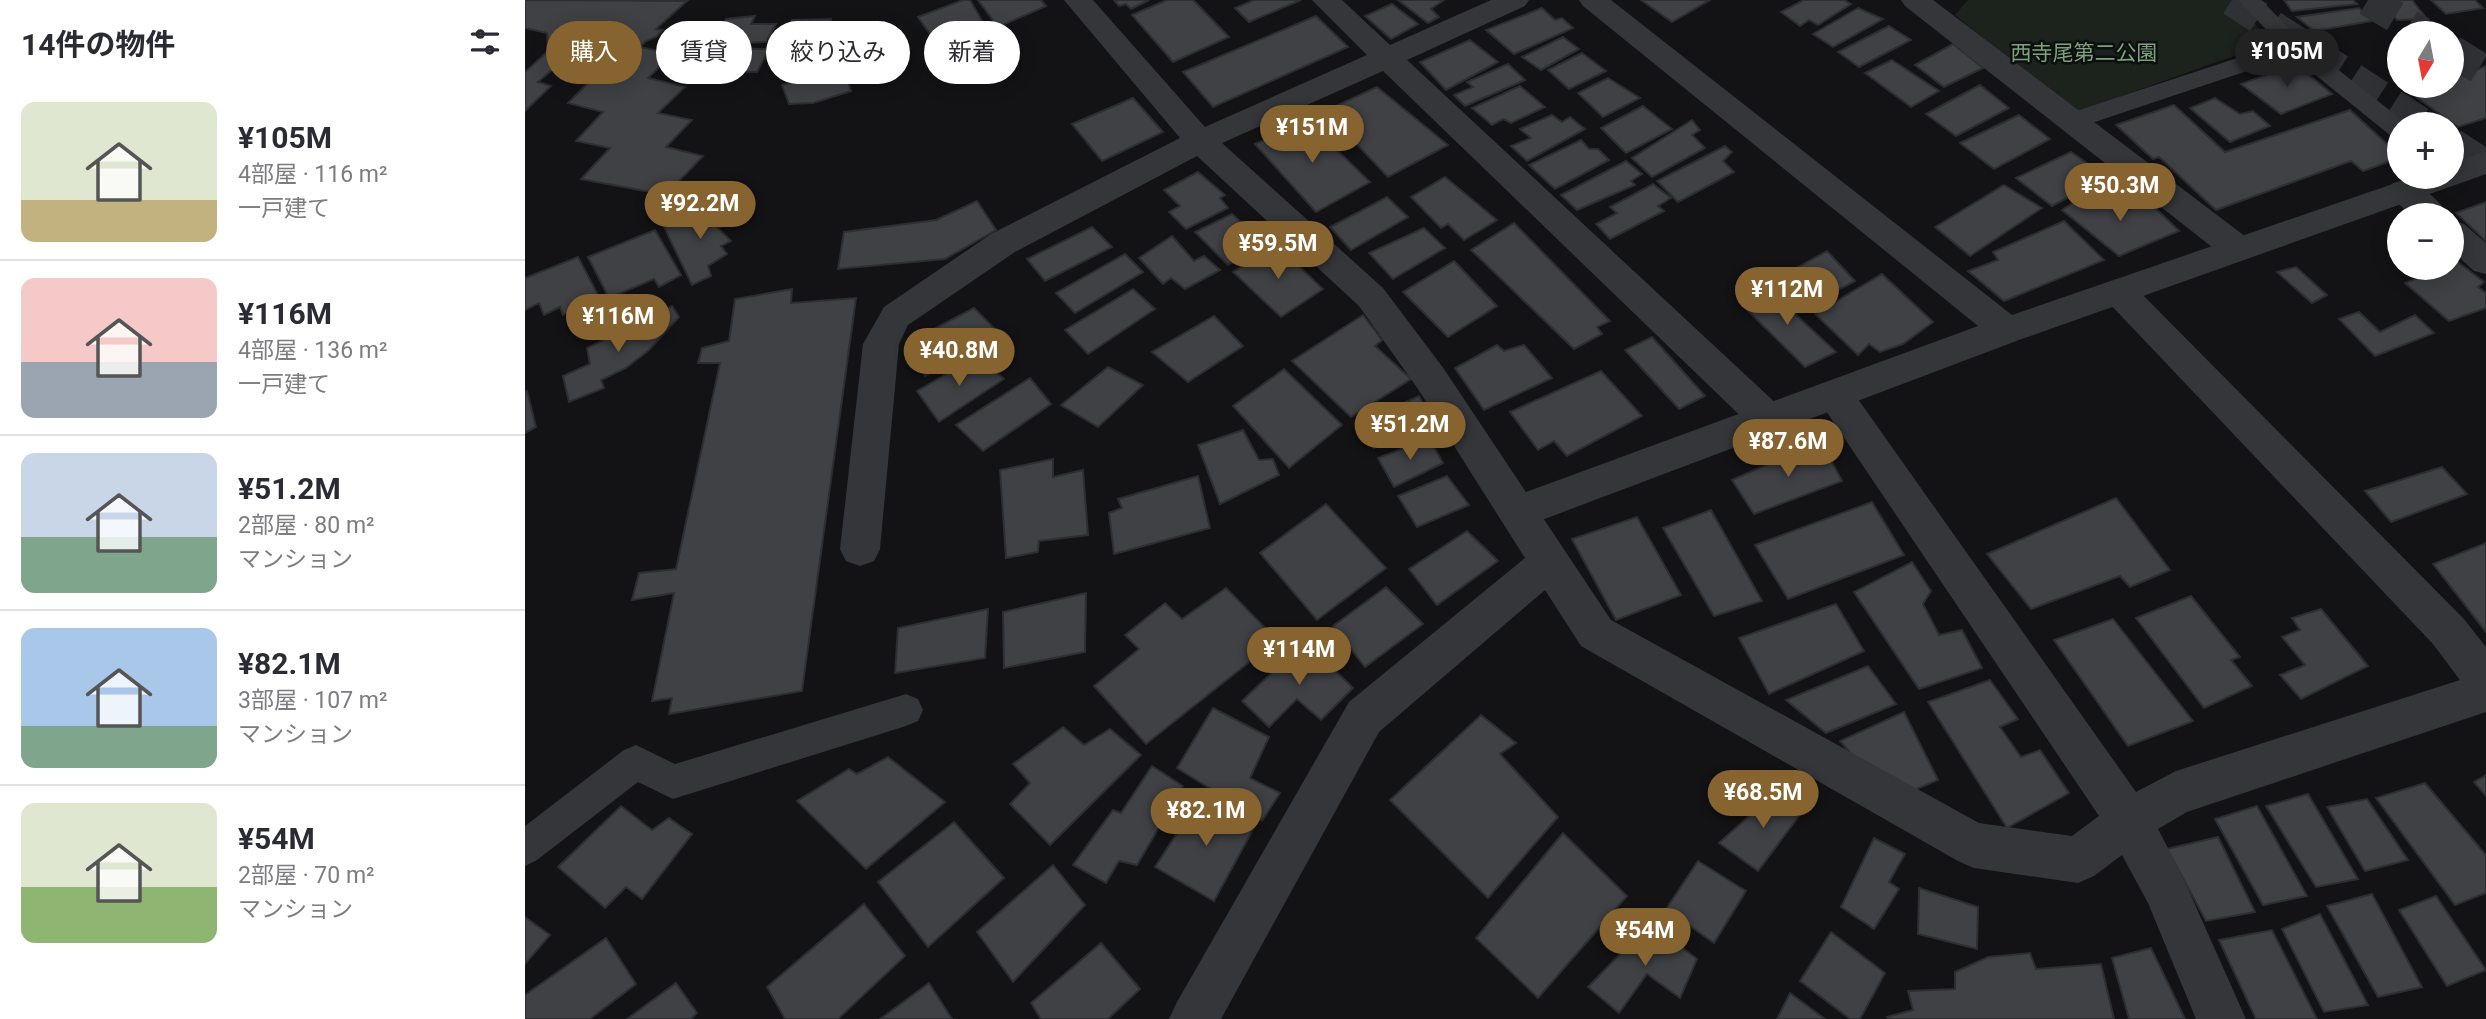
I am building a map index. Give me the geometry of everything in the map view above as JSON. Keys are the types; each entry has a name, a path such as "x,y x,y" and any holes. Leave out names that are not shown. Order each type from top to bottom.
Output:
{"street":[{"path":"1078,0 1200,141 1371,297 1431,379 1596,633 1974,845 2078,860 2129,821 2176,793 2486,692"},
{"path":"1326,0 1768,419"},
{"path":"860,549 881,344 896,317 1003,243 1200,141 1515,0"},
{"path":"1593,0 2007,330"},
{"path":"1915,0 2238,250"},
{"path":"2464,170 2486,162"},
{"path":"1518,512 2007,330 2410,189"},
{"path":"2404,191 2418,203"},
{"path":"2464,243 2486,262"},
{"path":"2119,292 2448,631 2486,680"},
{"path":"1835,395 2129,821 2164,887 2221,1019"},
{"path":"1194,1019 1364,717 1549,562"}],"lane":[{"path":"2249,0 2295,47 2387,120"},
{"path":"2072,121 2295,47"},
{"path":"525,848 636,762 673,782 906,710"}],"green space":[{"name":"西寺尾第二公園","path":"1968,0 2237,0 2270,43 2074,113 1955,15"}],"building":[{"path":"525,0 687,1 665,21 656,21 656,37 642,45 642,21 546,21 546,33 525,28"},
{"path":"963,0 970,0 982,21 924,21 924,26 918,17"},
{"path":"978,0 1041,0 1046,6 1012,21 994,21"},
{"path":"1114,0 1149,0 1131,9 1126,4 1119,6"},
{"path":"1167,0 1193,0 1229,37 1173,62 1132,15"},
{"path":"1254,0 1301,0 1249,22 1235,8"},
{"path":"1398,0 1444,0 1431,9 1439,17 1428,23"},
{"path":"1641,0 1710,0 1672,22"},
{"path":"1804,0 1844,0 1851,4 1818,25 1809,20 1800,26 1781,12"},
{"path":"2284,0 2353,0 2357,4 2292,11"},
{"path":"2382,0 2412,0 2427,19 2397,20"},
{"path":"2431,0 2475,0 2483,8 2446,14"},
{"path":"1392,4 1418,24 1391,39 1365,16"},
{"path":"1542,8 1555,20 1562,18 1573,28 1514,54 1486,30"},
{"path":"1858,8 1883,19 1833,47 1813,34"},
{"path":"2359,8 2372,21 2314,31 2297,17"},
{"path":"755,16 752,22 725,21"},
{"path":"1316,16 1348,47 1213,107 1183,72"},
{"path":"831,19 831,21 792,20"},
{"path":"752,24 766,24 766,42 752,43"},
{"path":"1889,26 1911,40 1859,67 1838,52"},
{"path":"1563,37 1579,49 1541,70 1522,57"},
{"path":"1470,40 1498,62 1446,90 1420,62"},
{"path":"1953,44 1983,68 1944,87 1915,65"},
{"path":"642,47 656,50 656,70 648,78 656,80 656,84 685,87 658,113 692,120 666,147 703,156 666,195 581,179 610,148 576,141 603,112 568,103 587,84 642,84"},
{"path":"752,49 766,49 766,55 757,72 752,72"},
{"path":"546,53 546,75 538,82 551,86 525,111 525,72"},
{"path":"1582,53 1606,71 1569,89 1548,70"},
{"path":"1892,60 1939,91 1911,107 1865,73"},
{"path":"1508,64 1525,80 1465,106 1454,95 1473,87 1467,82"},
{"path":"2296,64 2332,94 2281,114 2241,84"},
{"path":"2486,66 2486,118 2464,125 2464,112 2437,112 2418,98 2464,98 2464,74"},
{"path":"1608,78 1640,98 1603,117 1578,93"},
{"path":"849,84 851,91 813,103 789,104 782,85"},
{"path":"1980,85 2009,108 1956,136 1926,114"},
{"path":"1520,86 1545,107 1511,123 1503,119 1492,125 1472,108"},
{"path":"1377,87 1448,145 1388,177 1325,111"},
{"path":"1133,98 1163,132 1102,161 1072,124"},
{"path":"2215,98 2240,114 2253,111 2270,126 2230,142 2190,108"},
{"path":"2174,105 2225,152 2350,110 2387,144 2387,162 2363,171 2351,161 2216,210 2159,157 2153,159 2116,125"},
{"path":"1643,106 1672,129 1626,153 1601,128"},
{"path":"1552,115 1562,122 1570,117 1585,129 1527,161 1511,146 1531,138 1520,129"},
{"path":"2019,115 2050,139 1994,169 1960,143"},
{"path":"1306,120 1370,182 1316,212 1255,144"},
{"path":"1692,120 1700,130 1692,135 1705,148 1652,177 1632,158"},
{"path":"1581,140 1589,149 1598,149 1609,160 1555,189 1529,165"},
{"path":"1725,146 1732,152 1723,161 1734,172 1678,202 1657,181"},
{"path":"2071,152 2107,177 2052,206 2016,178"},
{"path":"1626,161 1642,174 1631,181 1635,185 1577,210 1561,195"},
{"path":"1198,172 1225,195 1220,198 1228,208 1186,229 1169,212 1180,206 1164,190"},
{"path":"1445,177 1497,220 1464,240 1448,224 1441,228 1411,197"},
{"path":"1653,184 1671,198 1658,206 1664,211 1610,239 1596,224 1617,213 1610,207"},
{"path":"2004,185 2042,208 1970,256 1935,227"},
{"path":"2092,190 2121,213 2147,200 2179,231 2119,256 2062,210"},
{"path":"1387,197 1408,217 1351,250 1330,227"},
{"path":"977,201 996,230 945,259 838,269 844,232 936,220"},
{"path":"2486,202 2486,241 2464,220 2464,210"},
{"path":"719,203 731,223 718,228 731,241 721,246 727,254 708,266 711,276 692,285 664,227"},
{"path":"1232,214 1266,245 1228,265 1195,232"},
{"path":"2064,221 2104,260 2004,301 1968,271 1998,260 1993,252"},
{"path":"1514,223 1610,321 1597,327 1602,334 1574,349 1471,250"},
{"path":"1092,227 1112,247 1045,281 1027,259"},
{"path":"1424,228 1445,248 1393,279 1369,253"},
{"path":"655,230 681,275 659,287 654,279 609,298 588,257"},
{"path":"1172,236 1194,261 1204,256 1220,270 1185,289 1171,278 1163,284 1139,258"},
{"path":"1280,248 1323,289 1281,317 1233,272 1269,249"},
{"path":"1827,251 1855,281 1808,306 1773,281"},
{"path":"1125,254 1143,272 1075,313 1056,293"},
{"path":"578,257 598,295 563,315 560,307 544,315 539,303 525,310 525,278"},
{"path":"1454,261 1497,306 1448,337 1403,292"},
{"path":"2296,267 2327,295 2312,303 2277,272"},
{"path":"2464,267 2484,282 2478,287 2486,293 2486,308 2449,321 2405,283 2413,280 2464,280"},
{"path":"1882,274 1933,322 1903,344 1880,352 1869,344 1858,355 1815,314"},
{"path":"1766,287 1836,352 1805,367 1739,302"},
{"path":"792,289 791,303 856,298 802,691 669,714 672,698 652,701 674,593 632,600 639,573 676,569 720,363 698,363 702,348 729,341 735,299"},
{"path":"1133,289 1155,309 1088,354 1065,330"},
{"path":"672,306 679,317 649,350 626,368 601,380 604,388 569,402 563,376 590,364 587,348"},
{"path":"974,308 997,331 925,376 917,358 920,343 928,332"},
{"path":"2359,312 2380,332 2415,315 2434,333 2375,356 2339,319"},
{"path":"1363,315 1382,340 1375,346 1411,379 1351,417 1292,361"},
{"path":"1214,316 1243,346 1188,382 1152,352"},
{"path":"1652,337 1705,396 1679,409 1625,350"},
{"path":"1497,345 1504,351 1524,345 1552,378 1484,410 1455,368"},
{"path":"977,356 1004,379 939,422 917,391"},
{"path":"1108,367 1143,385 1098,427 1061,405"},
{"path":"1284,369 1342,425 1289,468 1233,406"},
{"path":"1601,371 1642,416 1567,456 1554,441 1538,450 1510,412"},
{"path":"1030,378 1051,404 983,451 956,425"},
{"path":"527,391 536,427 525,433 525,392"},
{"path":"1419,396 1433,421 1374,448 1359,423"},
{"path":"1243,430 1259,460 1273,459 1279,475 1220,504 1198,445"},
{"path":"1429,438 1443,463 1394,487 1378,458"},
{"path":"1821,441 1842,481 1754,514 1732,480"},
{"path":"1053,459 1053,477 1083,470 1088,535 1039,541 1038,552 1006,558 1000,470"},
{"path":"2442,467 2467,494 2391,522 2365,491"},
{"path":"1198,476 1210,528 1114,554 1109,513 1122,508 1118,499"},
{"path":"1447,476 1469,505 1417,527 1398,496"},
{"path":"2116,498 2170,570 2130,587 2120,576 2031,609 1987,554"},
{"path":"1872,502 1904,555 1788,599 1755,545"},
{"path":"1326,504 1386,568 1317,620 1260,553"},
{"path":"1711,510 1762,601 1714,616 1663,528"},
{"path":"1637,517 1681,595 1616,620 1572,539"},
{"path":"1467,531 1498,561 1437,605 1409,569"},
{"path":"2486,543 2486,632 2433,564"},
{"path":"1912,562 1931,591 1923,604 1939,635 1962,630 1982,668 1919,689 1854,592"},
{"path":"1386,587 1423,624 1365,667 1333,626"},
{"path":"1226,588 1277,640 1146,744 1094,686 1139,649 1125,635 1165,603 1182,619"},
{"path":"1086,593 1085,652 1004,668 1003,612"},
{"path":"2191,596 2240,657 2231,660 2252,686 2204,708 2136,618"},
{"path":"1836,604 1864,651 1769,694 1739,638"},
{"path":"988,609 985,658 895,673 898,628"},
{"path":"2321,609 2368,666 2301,699 2280,675 2305,665 2282,637 2300,630 2292,618"},
{"path":"2113,619 2193,721 2128,746 2054,640"},
{"path":"1305,641 1353,688 1321,720 1297,699 1269,727 1242,701"},
{"path":"1868,666 1896,704 1826,733 1786,700"},
{"path":"1990,680 2018,719 2000,727 2021,757 2040,750 2069,793 2007,828 1928,702"},
{"path":"1213,708 1269,737 1250,778 1280,793 1262,821 1177,768"},
{"path":"1904,712 1938,780 1912,791 1853,756 1840,741"},
{"path":"1481,715 1516,743 1500,754 1558,817 1488,898 1390,800"},
{"path":"1063,727 1084,745 1110,729 1141,755 1050,845 1010,804 1030,783 1013,764"},
{"path":"888,757 945,802 866,869 797,801 849,769 857,774"},
{"path":"1152,766 1183,786 1137,865 1119,861 1106,883 1073,865 1113,810 1121,813"},
{"path":"2486,775 2486,796 2474,782"},
{"path":"2425,783 2486,855 2486,893 2455,905 2376,798"},
{"path":"1778,790 1805,808 1758,871 1719,843"},
{"path":"2308,794 2358,879 2316,887 2266,806"},
{"path":"1200,798 1256,824 1214,901 1155,867"},
{"path":"2367,799 2408,860 2365,871 2327,807"},
{"path":"621,806 652,830 669,818 692,834 642,899 626,887 605,908 558,867"},
{"path":"2257,806 2307,896 2263,905 2215,819"},
{"path":"954,822 1004,878 928,947 878,882"},
{"path":"1563,833 1627,896 1538,998 1476,938"},
{"path":"2218,837 2255,912 2206,921 2167,849"},
{"path":"1874,838 1905,854 1889,882 1899,889 1874,929 1841,907"},
{"path":"1698,861 1746,891 1714,943 1666,909"},
{"path":"1053,865 1085,905 1013,982 977,932"},
{"path":"1919,888 1978,907 1977,949 1918,934"},
{"path":"2372,894 2422,987 2378,997 2327,906"},
{"path":"2436,896 2486,970 2447,986 2399,910"},
{"path":"864,904 905,956 838,1019 785,1019 767,987"},
{"path":"2320,914 2368,1005 2324,1012 2282,929"},
{"path":"525,917 550,935 525,964"},
{"path":"1650,923 1697,959 1680,998 1647,974 1619,1013 1588,987"},
{"path":"2272,930 2317,1019 2256,1019 2219,940"},
{"path":"1831,932 1885,973 1860,1019 1850,1019 1800,981"},
{"path":"606,938 636,984 590,1019 525,1019 525,995"},
{"path":"1101,943 1140,989 1108,1019 1041,1019 1031,1003"},
{"path":"2151,948 2185,1019 2129,1019 2112,958"},
{"path":"2030,953 2036,969 2101,964 2114,1019 1887,1017 1913,1010 1908,991 1955,989 1955,972 1988,957"},
{"path":"676,983 697,1013 691,1019 627,1019"},
{"path":"929,983 952,1019 880,1019"},
{"path":"1790,993 1825,1019 1777,1019"}],"tunnel":[{"path":"2232,0 2404,112"},
{"path":"2368,0 2402,21"},
{"path":"2464,58 2486,72"},
{"path":"2464,152 2486,166"}]}
